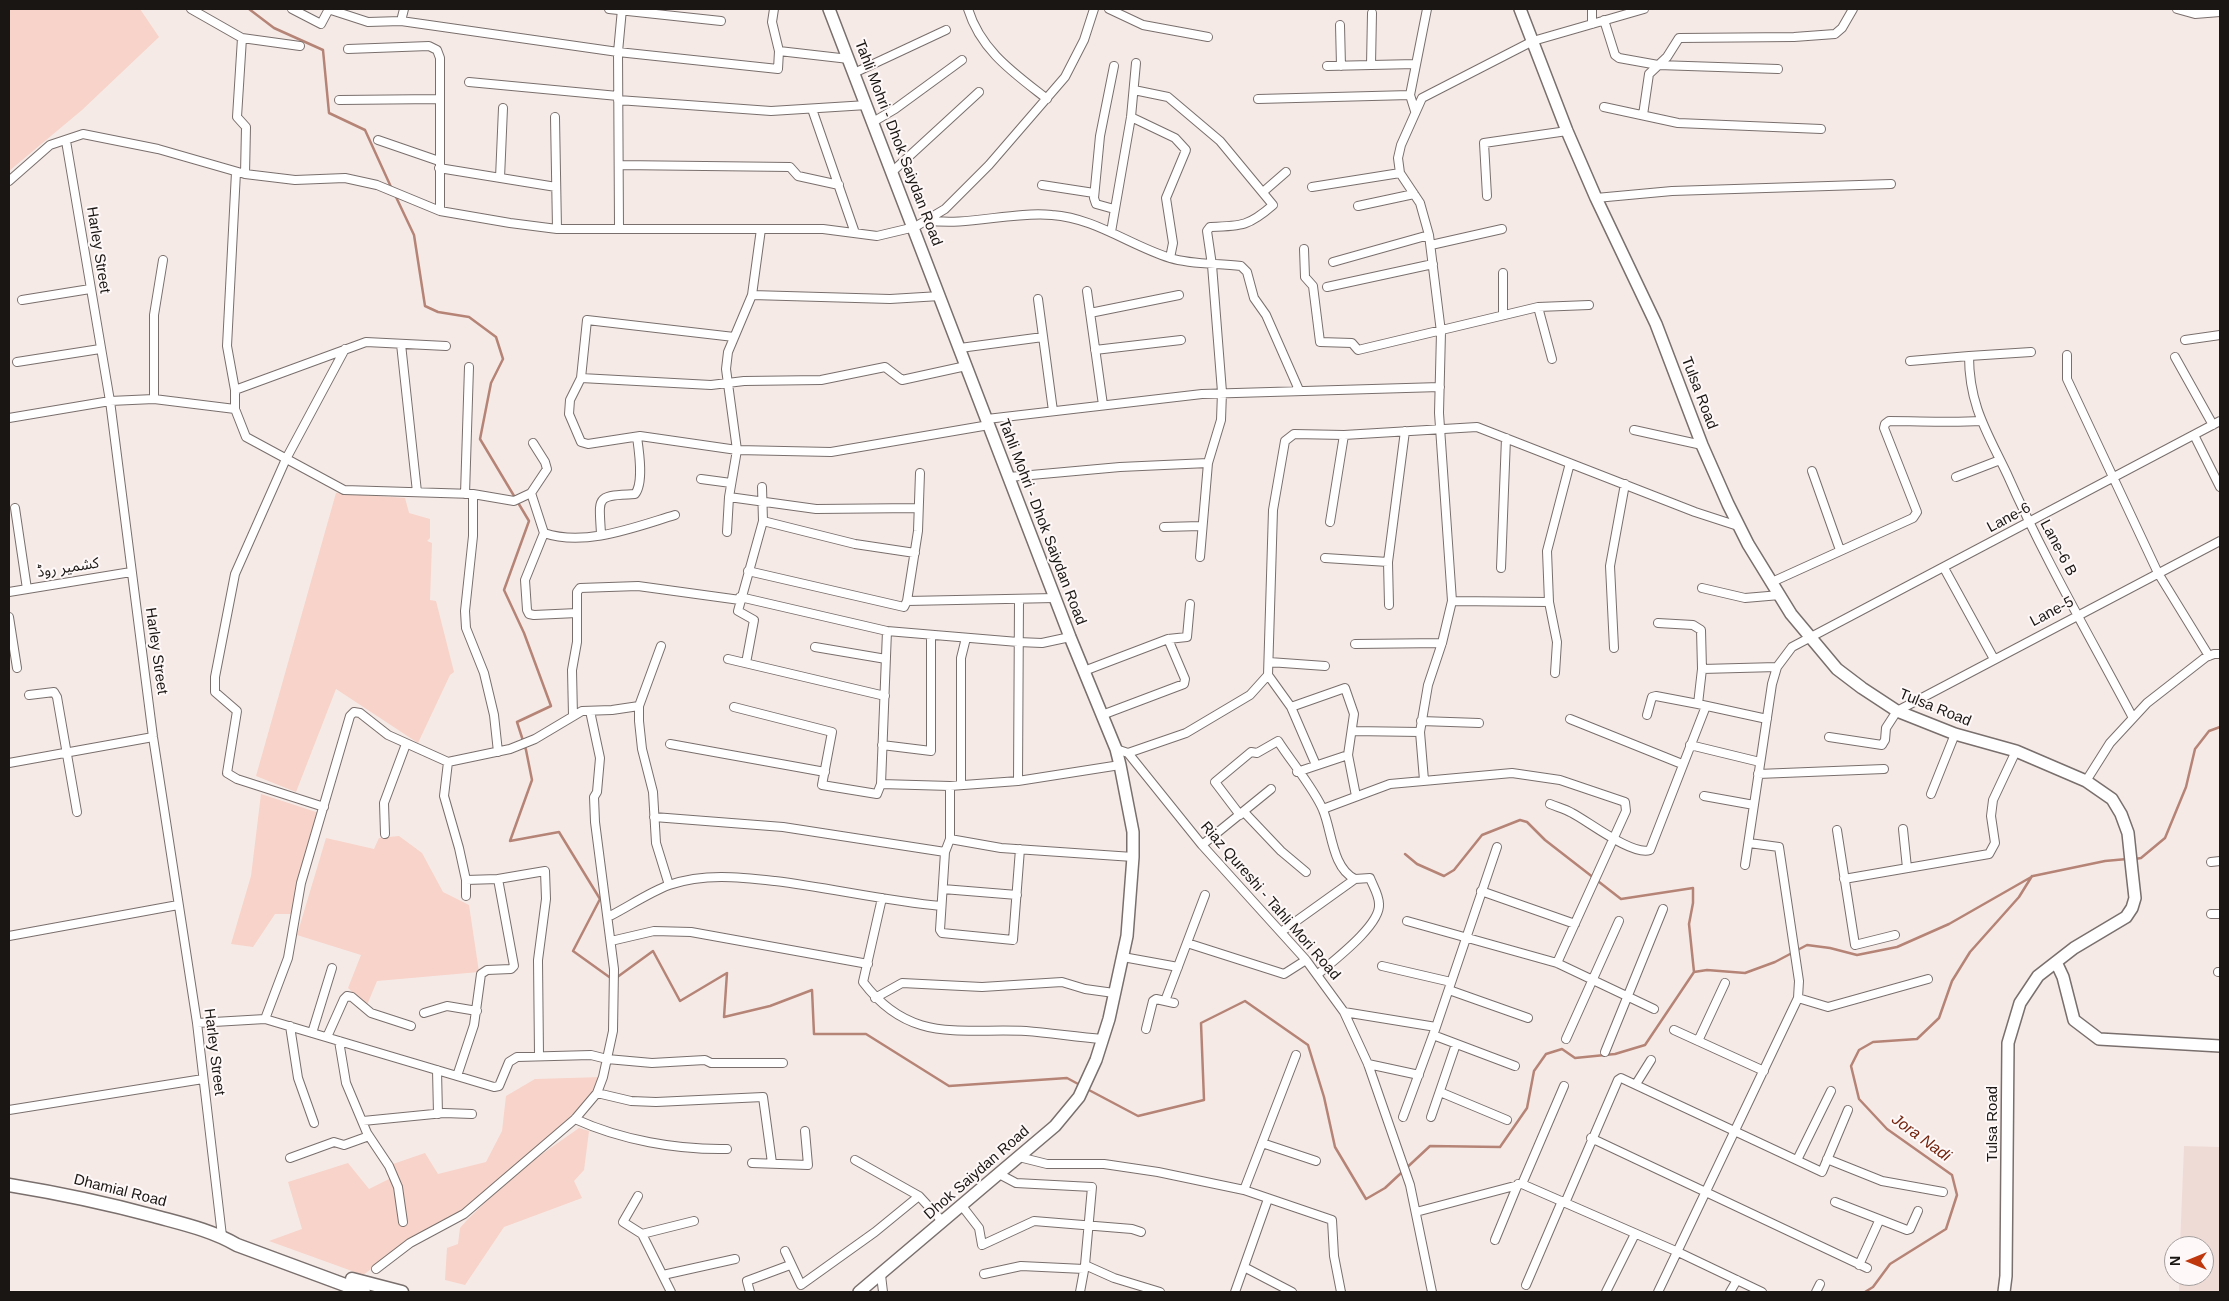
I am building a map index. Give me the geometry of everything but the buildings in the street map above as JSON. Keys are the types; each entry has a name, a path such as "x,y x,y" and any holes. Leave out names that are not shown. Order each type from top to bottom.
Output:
{"main road":[{"name":"Dhamial Road","path":"9,1185 99,1202 222,1236"},
{"path":"222,1236 237,1245 364,1292"},
{"path":"222,1236 240,1237 364,1283 402,1292"}],"street":[{"path":"191,9 242,38 300,46"},
{"path":"292,9 321,24 328,9 368,22 401,21 618,52 778,70 779,51 772,22 774,9"},
{"path":"401,21 404,9"},
{"path":"609,9 721,20"},
{"name":"Tahli Mohri - Dhok Saiydan Road","path":"829,9 915,227 1070,637 1116,749 1133,832 1133,857 1127,936 1096,1060"},
{"path":"968,9 979,37 992,53 1002,64 1047,99"},
{"path":"9,181 50,145 83,134 158,149 245,174 295,180 345,178 377,185 440,211 466,217 557,229 823,229 877,236 915,227 945,209 989,165 1065,77 1084,40 1094,9"},
{"path":"1109,9 1143,25 1208,37"},
{"path":"1415,111 1410,95 1427,9"},
{"name":"Tulsa Road","path":"1520,9 1567,131 1596,198 1656,324 1702,445 1738,526 1809,638 1837,669 1897,711 1955,734 2016,752 2086,781 2112,799 2121,814 2128,833 2135,898 2126,918 2074,948 2038,976 2020,1003 2008,1043 2004,1292"},
{"path":"1592,9 1592,24"},
{"path":"1424,780 1420,732 1428,685 1442,643 1452,601 1440,428 1441,332 1429,235 1420,203 1400,174 1398,158 1401,145 1422,98 1533,41 1644,9"},
{"path":"1643,115 1649,74 1667,57 1676,41 1683,36 1794,37 1836,34 1842,28 1853,9"},
{"path":"2177,9 2195,14 2220,12"},
{"path":"619,228 618,52 622,10"},
{"path":"1372,13 1372,65"},
{"path":"1604,20 1615,55 1619,58 1658,65 1778,69"},
{"path":"1340,25 1341,66"},
{"path":"854,73 946,30"},
{"path":"242,38 237,117 246,127 245,174"},
{"path":"348,49 429,46 437,50 440,58 438,164 440,211"},
{"path":"779,51 849,59"},
{"path":"874,122 962,60"},
{"path":"1111,232 1131,117 1136,63"},
{"path":"1327,66 1416,64"},
{"path":"1114,66 1100,136 1094,193 1096,204 1114,209"},
{"path":"469,82 618,98 771,111 867,105"},
{"path":"1134,90 1160,94 1220,141 1274,205 1255,221 1233,226 1210,227 1207,231 1212,265 1222,392 1221,420 1208,463 1201,526 1200,557"},
{"path":"893,171 979,92"},
{"path":"1258,99 1410,95"},
{"path":"339,100 438,99"},
{"path":"1604,107 1678,123 1821,129"},
{"path":"500,178 503,108"},
{"path":"812,109 855,233"},
{"path":"555,117 557,229"},
{"path":"1131,117 1176,138 1185,147 1185,154 1166,198 1173,243 1170,258"},
{"path":"1487,196 1484,143 1567,131"},
{"path":"378,140 438,164 500,178 556,187"},
{"name":"Harley Street","path":"66,141 110,401 153,737 197,1023 222,1236"},
{"path":"619,165 790,167 798,176 839,185"},
{"path":"236,172 227,346 235,390 235,409 246,437 344,490 469,494 514,501 527,495 548,466 533,443"},
{"path":"1263,192 1286,172"},
{"path":"1312,186 1400,174"},
{"path":"1596,198 1672,191 1891,184"},
{"path":"1042,185 1094,193"},
{"path":"1358,206 1414,194"},
{"path":"927,220 941,223 990,217 1052,215 1091,223 1170,258 1212,265 1241,266 1247,272 1254,298 1266,314 1299,390"},
{"path":"1430,245 1502,228"},
{"path":"726,532 736,450 726,383 728,352 752,295 761,229"},
{"path":"1333,262 1429,235"},
{"path":"1304,249 1305,277 1313,286 1320,342 1352,343 1358,350 1441,332 1538,307 1589,305"},
{"path":"154,399 154,315 163,260"},
{"path":"1327,286 1433,264"},
{"path":"1503,273 1503,315"},
{"path":"22,300 90,289"},
{"path":"1087,291 1103,405"},
{"path":"752,295 890,299 940,296"},
{"path":"1090,313 1180,295"},
{"path":"1038,299 1053,411"},
{"path":"1538,307 1552,359"},
{"path":"734,337 587,320 581,378 570,400 569,414 581,442 588,444 638,437 736,450 831,452 1053,411 1222,392 1440,387"},
{"path":"2185,340 2220,335"},
{"path":"960,348 1043,337"},
{"path":"1095,350 1182,340"},
{"path":"235,390 366,342 446,346"},
{"path":"401,344 417,492"},
{"path":"17,362 100,349"},
{"path":"324,808 237,779 227,773 237,711 215,692 215,677 234,574 286,459 345,349"},
{"path":"1910,360 2031,352"},
{"path":"2067,355 2067,379 2158,573 2209,656"},
{"name":"Lane-6 B","path":"1969,356 1972,394 1981,421 2029,524 2133,718"},
{"path":"2175,357 2217,423"},
{"path":"581,378 711,385 821,380 886,367 902,380 966,366"},
{"path":"469,367 469,494 473,536 465,611 466,628 484,673 494,715 498,752"},
{"path":"9,418 110,401 154,399 235,409"},
{"path":"1772,582 1913,518 1917,512 1884,428 1885,424 1889,421 1942,421 1951,423 1981,421"},
{"name":"Lane-6","path":"1777,667 1792,647 2029,524 2114,476 2217,423"},
{"path":"1116,749 1128,753 1186,733 1250,695 1268,676 1273,510 1286,441 1294,434 1344,435 1478,427 1570,464 1738,526"},
{"path":"1634,430 1702,445"},
{"path":"1388,605 1388,562 1405,431"},
{"path":"1330,522 1344,435"},
{"path":"2194,435 2220,487"},
{"path":"601,534 599,505 602,498 607,495 635,494 638,490 640,459 638,437"},
{"path":"1501,568 1506,438"},
{"path":"1956,478 2000,460"},
{"path":"1009,477 1120,467 1208,463"},
{"path":"1555,673 1557,642 1549,602 1547,551 1570,464"},
{"path":"1812,471 1840,550"},
{"path":"748,572 904,607 907,601 915,553 920,473"},
{"path":"701,479 731,483"},
{"path":"1614,648 1610,566 1625,484"},
{"path":"746,663 754,620 738,611 763,521 762,487"},
{"path":"527,495 544,533 526,580 527,610 529,614 534,615 577,613"},
{"path":"730,497 816,509 918,508"},
{"path":"15,508 26,589"},
{"path":"544,533 553,536 579,538 628,531 674,515"},
{"path":"763,521 855,544 915,553"},
{"path":"1164,527 1201,526"},
{"name":"Lane-5","path":"1897,711 2220,540"},
{"path":"1326,558 1388,562"},
{"path":"1944,568 1994,659"},
{"name":"کشمیر روڈ","path":"9,592 131,572"},
{"path":"572,716 572,670 578,642 577,592 580,588 586,587 638,586 740,599 888,631 1042,643 1070,637"},
{"path":"1702,588 1745,598 1780,595"},
{"path":"1018,781 1018,642 1020,598"},
{"path":"907,601 1055,598"},
{"path":"1452,601 1549,602"},
{"path":"1084,671 1168,639 1187,637 1190,604"},
{"path":"9,617 17,668"},
{"path":"1550,804 1572,813 1630,846 1644,851 1650,850 1690,745 1702,705 1703,635 1698,627 1658,623"},
{"path":"734,707 832,732 822,785 877,794 881,784 888,631"},
{"path":"882,745 932,751 931,635"},
{"path":"961,785 961,658 966,638"},
{"path":"1102,715 1184,684 1185,678 1168,639"},
{"path":"1355,644 1442,643"},
{"path":"661,646 639,706 641,740 653,792 656,843 669,885"},
{"path":"815,647 886,659"},
{"path":"2086,781 2110,743 2163,689 2209,656 2220,654"},
{"path":"728,659 884,696"},
{"path":"1269,662 1326,666"},
{"path":"1702,669 1777,667 1758,774 1745,865"},
{"path":"1268,676 1291,707 1316,765"},
{"path":"1291,707 1345,688 1354,714 1348,755 1356,796"},
{"path":"29,695 54,692 68,753 77,812"},
{"path":"1647,715 1652,697 1656,696 1767,719"},
{"path":"265,1019 288,958 301,883 350,716 354,712 360,713 388,735 448,762 498,752 535,739 582,711 639,706"},
{"path":"376,1269 410,1243 464,1214 576,1119 597,1093 613,1031 614,969 595,822 594,797 597,792 600,758 590,710"},
{"path":"1829,737 1882,745 1885,740 1886,728 1897,711"},
{"path":"1570,719 1682,764"},
{"path":"1422,721 1478,723"},
{"path":"1352,732 1420,732"},
{"path":"1931,794 1955,734"},
{"path":"9,763 153,737"},
{"path":"1306,872 1281,851 1242,813 1215,782 1251,752 1257,753 1278,741 1323,809 1338,859 1344,870 1355,879"},
{"path":"384,834 384,803 406,744"},
{"path":"670,744 825,772"},
{"path":"1690,745 1760,762"},
{"path":"1844,879 1989,854 1993,850 1995,843 1990,816 1993,800 2016,752"},
{"name":"Riaz Qureshi - Tahli Mori Road","path":"1128,753 1202,846 1318,974 1344,1012 1368,1064 1392,1138 1410,1185 1432,1292"},
{"path":"1297,772 1348,755"},
{"path":"448,762 444,796 459,848 466,880 466,896"},
{"path":"881,784 950,786 1018,781 1120,765"},
{"path":"1758,774 1884,769"},
{"path":"1323,809 1382,786 1424,780 1512,773 1560,780 1625,802 1626,811 1557,963"},
{"path":"950,786 950,839 945,852 940,930 942,933 1012,940 1014,938 1020,849"},
{"path":"1202,846 1271,790"},
{"path":"1704,796 1754,805"},
{"path":"654,817 783,827 945,852"},
{"path":"1903,829 1907,868"},
{"path":"1838,830 1855,945 1895,935"},
{"path":"950,839 1020,849 1133,857"},
{"path":"1658,1292 1798,998 1799,981 1792,923 1779,847 1749,843"},
{"path":"1403,1117 1435,1031 1496,847"},
{"path":"2211,862 2220,862"},
{"path":"466,880 498,879 545,871 546,899 538,960 539,1055"},
{"path":"608,917 669,885 703,877 726,876 827,887 882,898 941,906"},
{"path":"1281,932 1355,879 1370,878 1379,900 1377,914 1352,944 1318,974"},
{"path":"457,1076 477,1011 483,971 511,969 514,966 498,879"},
{"path":"942,889 1017,895"},
{"path":"1482,891 1575,924"},
{"path":"1165,1001 1205,895"},
{"path":"882,898 863,982 875,998 892,1011 923,1027 939,1031 1026,1031 1102,1040"},
{"path":"9,936 178,905"},
{"path":"1605,1052 1663,909"},
{"path":"2211,914 2220,914"},
{"path":"1407,921 1557,963 1654,1009"},
{"path":"1566,1040 1619,921"},
{"path":"611,941 654,931 691,932 868,964"},
{"path":"1188,943 1284,974 1306,960"},
{"path":"1123,957 1178,967"},
{"path":"2056,962 2063,977 2074,1020 2099,1039 2220,1046"},
{"path":"1382,966 1450,986 1528,1018"},
{"path":"312,1033 332,968"},
{"path":"1798,998 1828,1007 1928,979"},
{"path":"875,998 902,983 982,987 1062,982 1085,989 1114,993"},
{"path":"1698,1041 1725,983"},
{"path":"327,1037 347,996 352,997 372,1013 411,1026"},
{"path":"1146,1029 1153,1001 1156,999 1174,1003"},
{"path":"424,1013 447,1006 477,1011"},
{"path":"1344,1012 1435,1031 1456,1044 1515,1066"},
{"path":"197,1023 265,1019 494,1087 499,1086 509,1062 517,1057 539,1055 591,1055 607,1059 652,1063 705,1060 711,1064 783,1063"},
{"path":"290,1026 298,1078 314,1122"},
{"path":"1674,1030 1764,1071"},
{"path":"339,1041 346,1083 370,1136 389,1166 398,1188 403,1222"},
{"path":"1431,1117 1456,1044"},
{"path":"1244,1190 1296,1055"},
{"name":"Dhok Saiydan Road","path":"859,1292 1055,1126 1079,1097 1096,1060"},
{"path":"1636,1084 1651,1060"},
{"path":"1368,1064 1419,1075"},
{"path":"437,1070 438,1114"},
{"path":"1526,1285 1618,1080 1624,1078 1822,1172 1848,1110"},
{"path":"9,1110 203,1079"},
{"path":"1495,1240 1564,1086"},
{"path":"1797,1160 1831,1090"},
{"path":"1440,1092 1507,1120"},
{"path":"597,1093 632,1101 656,1102 763,1097 772,1163"},
{"path":"363,1121 438,1114 472,1114"},
{"path":"576,1119 599,1130 650,1141 700,1150 727,1149"},
{"path":"752,1163 808,1165 805,1131"},
{"path":"290,1158 334,1142 344,1145 370,1136"},
{"path":"1591,1138 1867,1268"},
{"path":"1262,1142 1316,1161"},
{"path":"1019,1157 1047,1164 1104,1164 1158,1172 1244,1190 1332,1220 1334,1256 1341,1292"},
{"path":"1828,1159 1882,1182 1943,1192"},
{"path":"855,1160 919,1196 943,1222"},
{"path":"999,1174 1016,1183 1092,1187 1085,1267 1080,1292"},
{"path":"1416,1212 1520,1184 1678,1252 1762,1292"},
{"path":"638,1196 622,1222 642,1234 672,1292"},
{"path":"785,1251 801,1285 875,1232 919,1196"},
{"path":"1235,1292 1268,1199"},
{"path":"1836,1202 1879,1221 1882,1219 1907,1230 1910,1229 1918,1211"},
{"path":"962,1206 979,1228 982,1245 1034,1221 1141,1232"},
{"path":"642,1234 694,1221"},
{"path":"1859,1264 1879,1221"},
{"path":"1606,1292 1636,1234"},
{"path":"663,1275 736,1259"},
{"path":"750,1292 747,1282 790,1265"},
{"path":"984,1274 1021,1266 1085,1267 1160,1292"},
{"path":"1244,1267 1292,1292"},
{"path":"881,1275 883,1292"},
{"path":"1730,1292 1737,1280"},
{"path":"1816,1292 1820,1284"}],"shaded area":[{"path":"9,9 140,9 159,37 82,110 9,171"},
{"path":"336,493 405,498 409,513 430,519 430,538 427,541 432,543 430,600 436,601 454,672 450,675 418,743 336,689 296,792 256,776"},
{"path":"261,794 319,813 291,914 275,914 253,947 231,944 251,876"},
{"path":"399,836 422,853 443,892 469,905 479,972 377,981 367,1005 348,988 361,955 297,935 326,838 374,849 379,838"},
{"path":"603,1077 579,1112 466,1208 397,1250 363,1275 269,1241 302,1229 288,1182 348,1163 369,1189 391,1178 393,1164 425,1153 438,1174 486,1162 502,1131 506,1096 535,1079"},
{"path":"579,1128 589,1131 584,1170 574,1181 582,1198 504,1227 465,1285 445,1280 447,1248 458,1244 460,1228 518,1171"},
{"path":"2184,1146 2220,1147 2220,1292 2179,1292 2179,1286 2214,1286 2214,1236 2180,1236"}],"waterway":[{"path":"249,9 274,28 323,50 329,113 365,130 391,187"},
{"path":"396,197 414,235 425,306 438,312 469,317 496,337 503,359 491,383 480,439 529,521 504,590 524,633 551,706 517,722 526,750 532,780 510,841 559,832 600,899 573,951 612,979"},
{"path":"2135,859 2141,858 2165,838 2186,787 2195,749 2209,731 2220,727"},
{"path":"1405,854 1417,864 1444,876 1454,870 1482,835 1520,820 1527,822 1545,840 1621,899 1693,888 1693,903 1689,924 1694,972"},
{"path":"1087,1089 1138,1116 1204,1100 1201,1023 1245,1001 1308,1045 1324,1097 1335,1147 1366,1199 1385,1188 1430,1146 1500,1147 1527,1108 1534,1071 1546,1054 1562,1049 1575,1058 1615,1054 1645,1045 1694,972 1707,970 1745,973 1775,962 1807,945 1830,948 1857,955 1897,947 1949,924 2033,876 2105,861 2127,859"},
{"name":"Jora Nadi","path":"1865,1292 1873,1287 1890,1264 1946,1229 1957,1195 1952,1175 1887,1129 1859,1099 1851,1066 1859,1050 1873,1042 1917,1039 1939,1018 1952,981 1970,952 2019,897 2032,876"},
{"path":"616,978 653,951 680,1001 727,973 724,1017 770,1006 812,990 814,1034 866,1034 949,1086 1067,1078 1080,1085"}]}
